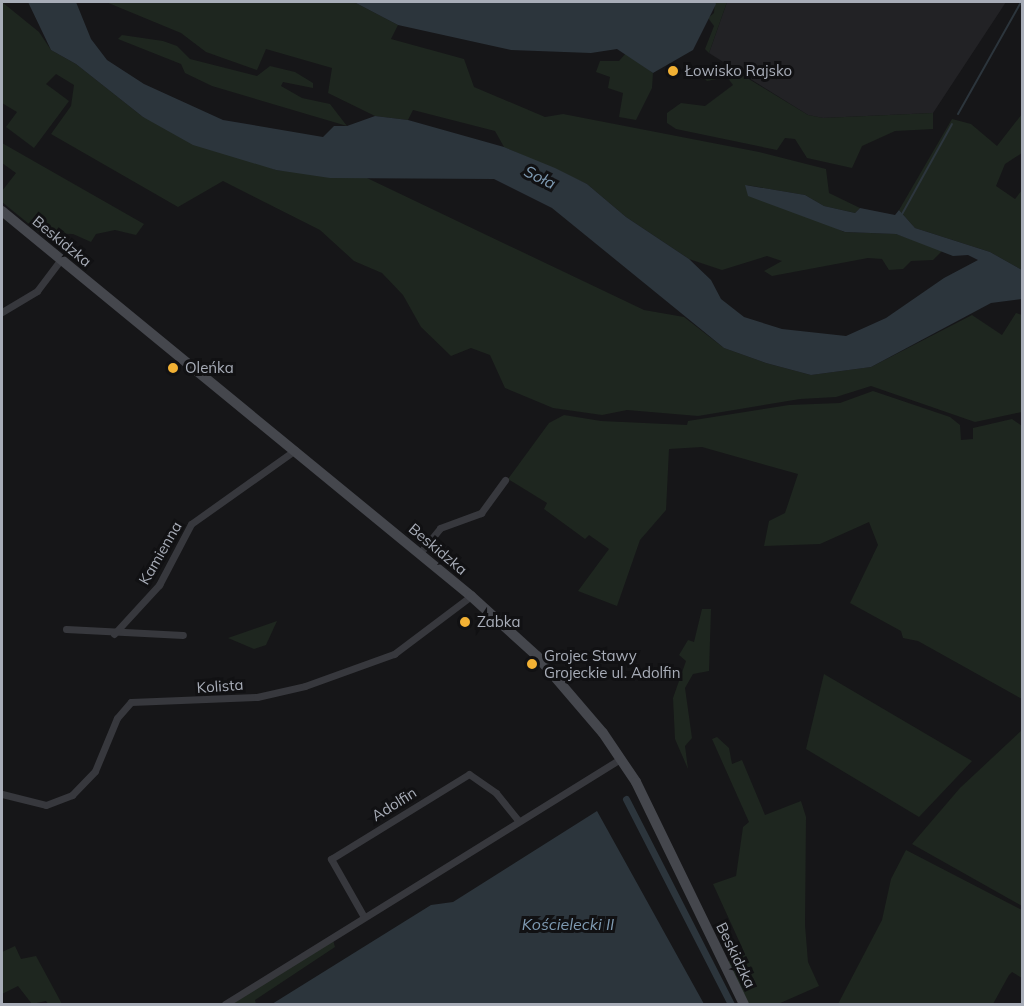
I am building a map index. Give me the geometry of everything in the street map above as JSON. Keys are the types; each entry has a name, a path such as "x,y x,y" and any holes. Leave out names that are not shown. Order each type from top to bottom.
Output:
{"main road":[{"name":"Beskidzka","path":"2,211 420,553 537,656 621,758 744,1005"}],"street":[{"path":"2,312 37,291 61,259"},
{"name":"Kamienna","path":"114,634 159,585 191,524 295,450"},
{"path":"420,553 440,528 480,513 505,480"},
{"name":"Kolista","path":"2,794 42,805 72,795 95,771 117,718 131,702 257,697 304,686 394,654 471,596"},
{"path":"66,629 114,634 183,635"},
{"path":"225,1005 621,758"},
{"name":"Adolfin","path":"364,917 331,859 469,774 496,794 519,821"}],"shaded area":[{"path":"2,2 39,32 51,50 76,64 143,117 276,170 367,178 644,310 684,317 724,348 766,363 811,375 871,367 972,315 1002,335 1016,313 1022,315 1022,412 975,422 871,386 836,397 800,399 698,416 627,410 602,415 553,408 505,388 490,355 471,348 451,356 421,327 403,295 382,273 354,261 320,230 223,181 178,207 51,134 71,106 74,85 56,74 46,84 69,101 34,148 6,127 17,112 2,103"},
{"path":"106,2 354,2 398,25 391,39 464,59 474,87 545,117 563,114 759,152 826,169 829,193 860,208 855,213 824,206 805,195 746,185 844,232 896,234 943,250 933,260 911,261 903,269 889,270 882,259 868,258 772,276 764,271 782,261 767,256 722,270 689,259 626,217 587,184 504,147 495,131 413,110 408,120 375,116 328,93 332,68 266,49 257,70 206,52 181,33"},
{"path":"715,2 727,2 709,53 705,49 714,26 708,18 714,13"},
{"path":"727,2 1006,2 933,113 823,118 808,115 709,53"},
{"path":"122,35 163,41 177,46 190,59 257,76 270,66 295,72 313,83 313,88 283,82 281,86 302,98 330,104 347,126 212,86 185,73 181,64 118,39"},
{"path":"626,53 653,73 652,88 636,120 619,117 623,93 608,88 610,77 596,72 600,61 619,61"},
{"path":"729,67 808,115 823,118 933,113 933,129 895,131 862,146 852,168 807,158 795,139 785,138 777,150 676,129 667,123 667,113 681,103 705,106 733,85 727,77 707,81 702,76"},
{"path":"1022,114 1022,153 1005,164 996,186 1015,199 1022,190 1022,270 990,252 915,228 899,210 952,119 971,124 997,146"},
{"path":"2,143 144,224 136,235 115,230 96,234 91,242 73,234 40,233 2,202 2,191 16,173 2,163"},
{"path":"873,391 950,417 960,425 961,440 973,439 973,428 1012,419 1022,426 1022,699 918,641 903,638 901,631 850,603 878,545 869,522 820,544 764,546 769,521 785,513 798,474 702,447 669,449 666,510 640,540 617,606 578,591 609,549 589,535 585,539 544,509 547,503 508,479 549,423 564,415 601,421 687,425 688,421 789,405 840,403"},
{"path":"702,609 711,609 709,671 693,674 685,688 692,738 685,746 688,769 675,739 673,698 686,661 679,655 688,640 694,642"},
{"path":"277,621 266,645 254,649 228,638"},
{"path":"824,674 972,761 919,817 806,749"},
{"path":"1022,730 1022,906 912,844 960,788"},
{"path":"717,737 729,748 732,764 742,760 765,815 801,801 806,817 805,925 808,962 819,986 778,1004 748,1004 727,962 745,954 713,884 736,876 743,827 749,822 712,739"},
{"path":"906,850 1022,910 1022,978 1012,972 993,1004 838,1004 882,920 891,879"},
{"path":"333,940 335,947 255,1000 256,1004 229,1004"},
{"path":"15,946 21,959 36,956 62,1004 48,1004 46,1001 32,1004 18,986 2,994 2,952"}],"water":[{"name":"Soła","path":"28,2 76,2 91,39 107,60 144,84 223,120 323,137 334,126 347,126 375,116 408,120 504,147 555,168 587,184 626,217 689,259 711,280 721,299 744,317 782,329 846,336 886,318 944,278 978,260 968,255 953,256 896,234 845,232 748,196 745,185 805,195 824,206 855,213 860,208 895,215 899,210 915,228 990,252 1022,270 1022,299 991,303 871,367 811,375 766,363 724,348 552,208 494,179 330,178 276,170 193,145 143,117 76,64 51,50"},
{"path":"354,2 715,2 716,4 693,50 653,73 617,49 591,53 511,50 398,25"},
{"name":"Kościelecki II","path":"597,811 704,1004 272,1004 431,905 453,902"}],"waterway":[{"path":"958,114 1021,2"},
{"path":"901,216 952,124"},
{"path":"626,799 731,1004"}],"place":[{"name":"Łowisko Rajsko","path":"673,71"},
{"name":"Oleńka","path":"173,368"},
{"name":"Zabka","path":"465,622"},
{"name":"Grojec Stawy Grojeckie ul. Adolfin","path":"532,664"}]}
